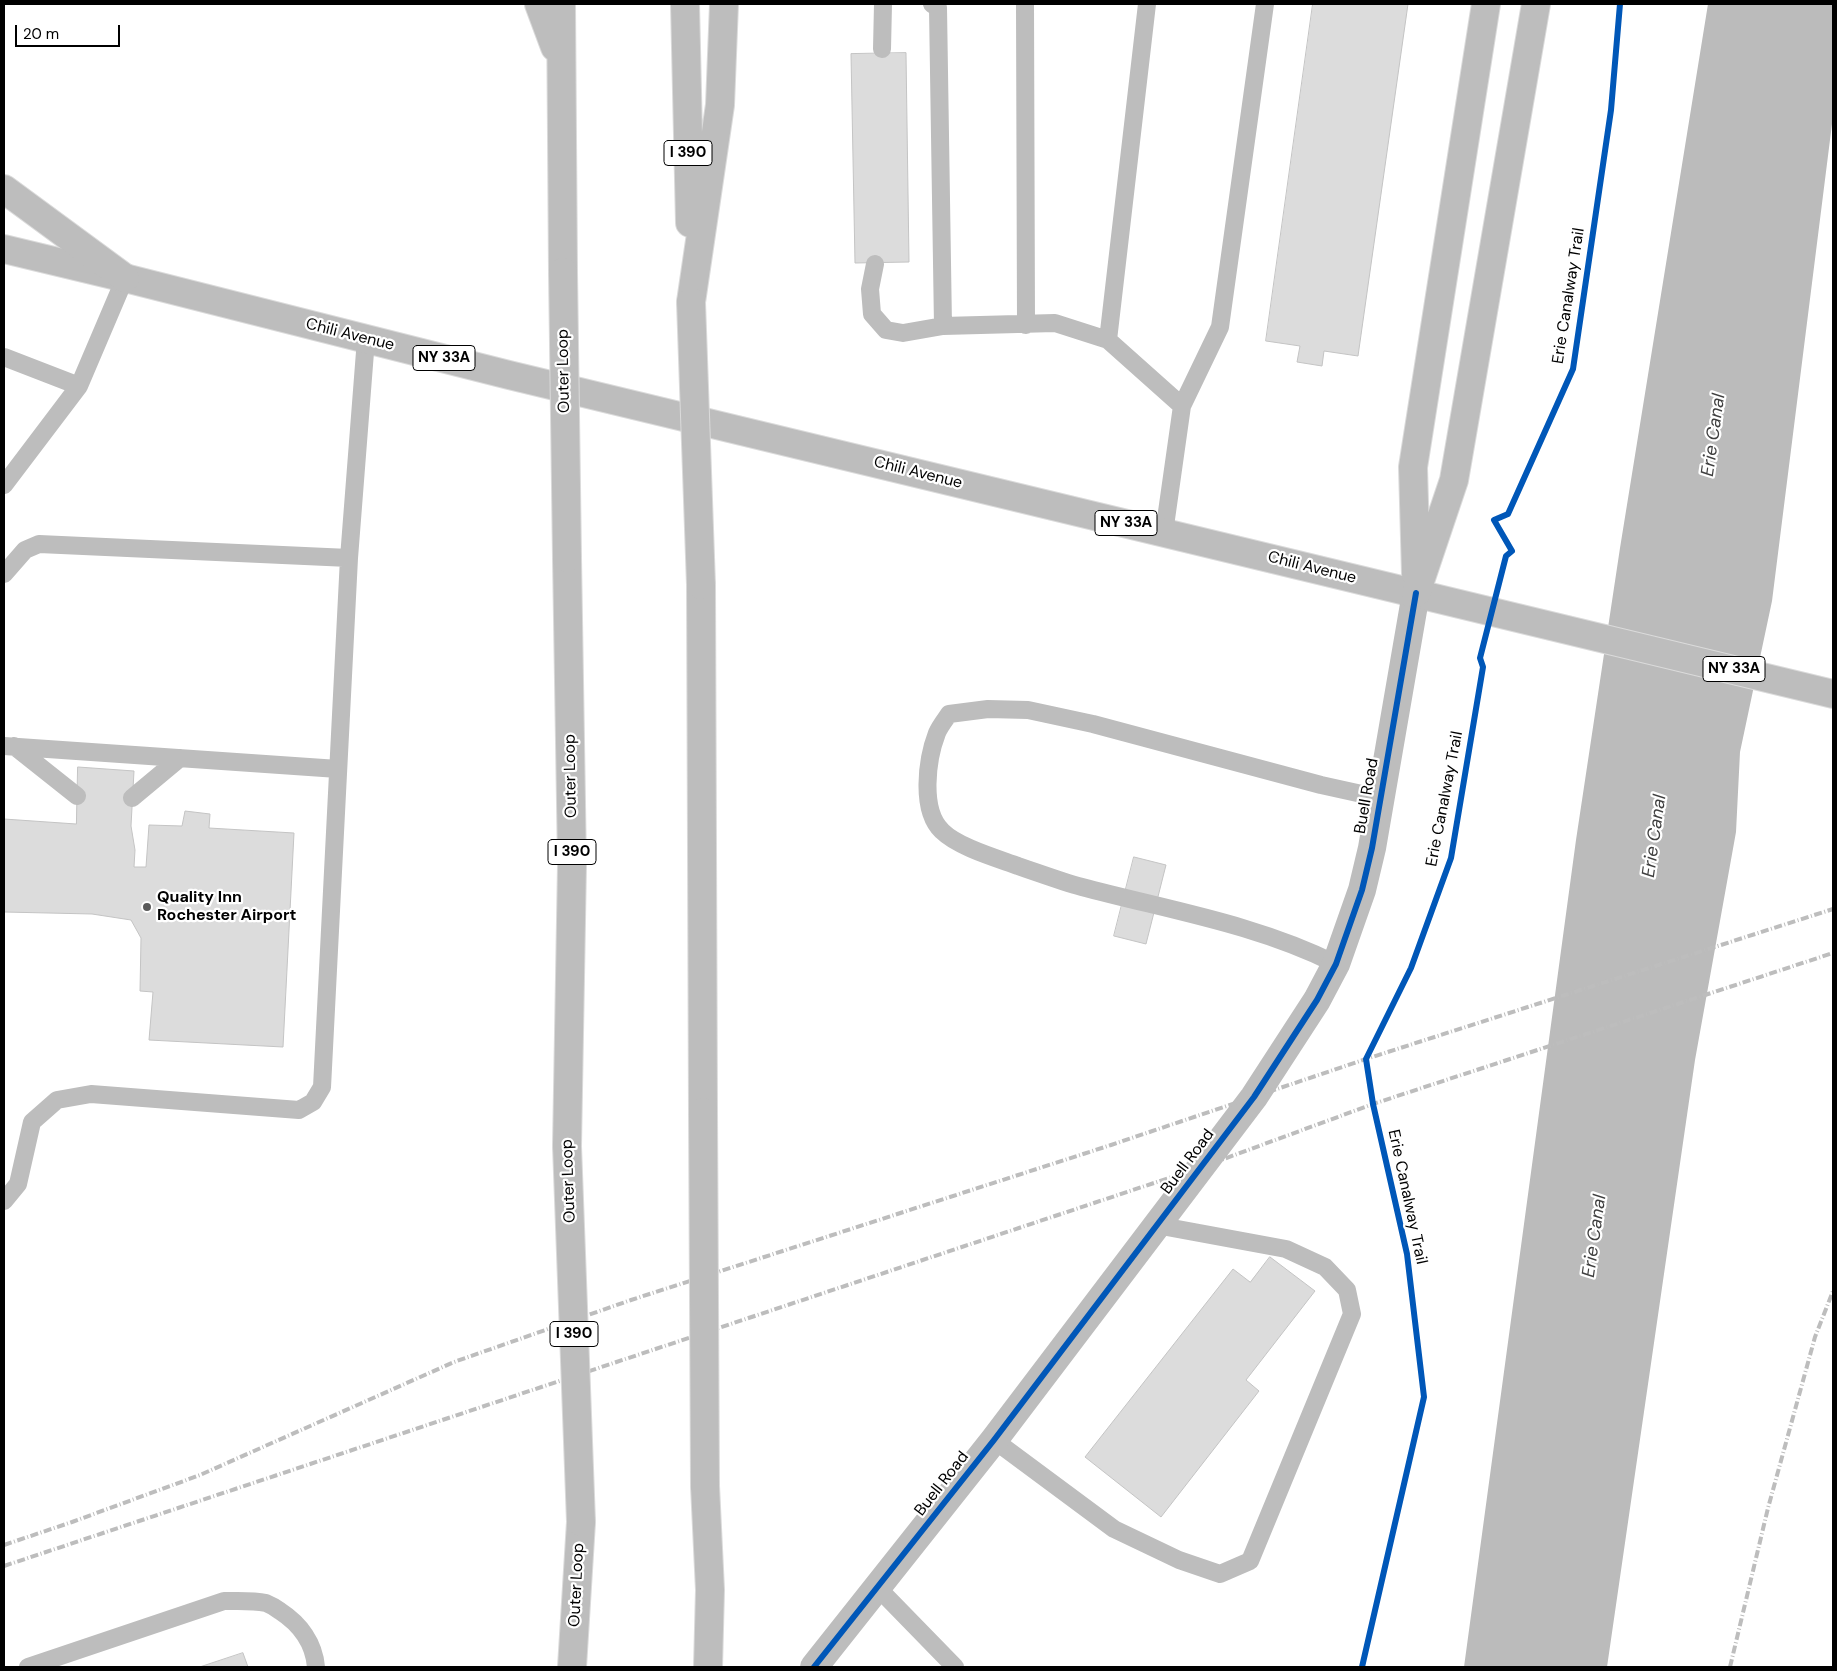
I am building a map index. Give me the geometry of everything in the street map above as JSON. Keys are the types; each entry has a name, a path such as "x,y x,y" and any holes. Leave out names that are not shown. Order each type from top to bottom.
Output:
{"main road":[{"path":"539,4 562,66"},
{"name":"Outer Loop","path":"562,4 562,272 572,864 567,1146 580,1522 572,1667"},
{"name":"I 390","path":"685,4 691,302 701,586 705,1486 710,1590 708,1667"},
{"path":"691,302 720,104 724,4"},
{"path":"1416,593 1413,467 1486,4"},
{"path":"1416,593 1454,480 1536,4"},
{"path":"4,189 125,278"},
{"name":"Chili Avenue","path":"4,249 509,375 1823,691"},
{"name":"Buell Road","path":"814,1667 994,1440 1254,1097 1317,1000 1336,964 1362,890 1372,848 1416,593"}],"lane":[{"path":"882,49 884,4"},
{"path":"932,4 938,8 943,326"},
{"path":"1025,4 1026,325"},
{"path":"1108,340 1147,4"},
{"path":"1164,533 1182,406 1220,327 1265,4"},
{"path":"875,264 870,289 872,314 886,330 903,333 943,326 1055,324 1108,340 1182,406"},
{"path":"4,485 79,386 125,278"},
{"path":"4,1201 18,1184 32,1122 57,1100 91,1094 299,1110 313,1102 322,1087 349,558 366,339"},
{"path":"4,357 79,386"},
{"path":"4,574 25,550 40,544 349,558"},
{"path":"1336,964 1286,942 1188,913 1082,887 971,848 942,831 932,814 927,786 929,763 937,732 949,714 988,709 1028,710 1093,724 1292,777 1380,798"},
{"path":"9,746 338,769"},
{"path":"9,746 77,796"},
{"path":"132,798 180,758"},
{"path":"994,1440 1114,1529 1179,1560 1220,1574 1250,1561 1352,1314 1347,1290 1325,1267 1286,1249 1156,1226"},
{"path":"877,1587 954,1667"},
{"path":"28,1667 224,1601 249,1600 269,1604 288,1616 305,1632 316,1659 316,1667"}],"water":[{"name":"Erie Canal","path":"1708,4 1833,4 1833,116 1772,601 1740,752 1736,832 1695,1060 1607,1667 1464,1667 1576,840 1620,548"}],"building":[{"path":"1313,4 1408,4 1358,356 1324,351 1322,366 1297,362 1300,346 1266,341"},
{"path":"906,53 909,262 855,263 851,54"},
{"name":"Quality Inn Rochester Airport","path":"78,767 134,771 131,826 135,850 134,867 146,867 149,825 182,826 185,811 210,814 209,828 294,833 283,1047 149,1040 153,992 140,991 141,938 131,920 92,914 4,912 4,819 76,824"},
{"path":"1134,857 1166,865 1146,944 1114,936"},
{"path":"1270,1257 1315,1291 1246,1380 1259,1391 1161,1517 1085,1457 1233,1269 1250,1282"},
{"path":"243,1653 248,1667 200,1667"}],"railway":[{"path":"4,1545 200,1475 454,1362 631,1300 1111,1145 1366,1059 1833,909"},
{"path":"4,1566 1202,1167 1373,1104 1833,953"},
{"path":"1730,1667 1768,1508 1815,1337 1833,1291"}],"cycle path":[{"name":"Erie Canalway Trail","path":"1362,1667 1424,1397 1407,1254 1373,1104 1366,1059 1411,968 1451,858 1483,667 1480,658 1506,556 1512,551 1494,520 1508,514 1573,369 1611,110 1620,4"},
{"path":"814,1667 994,1440 1254,1097 1317,1000 1336,964 1362,890 1372,848 1416,593"}],"place":[{"name":"Quality Inn Rochester Airport","path":"147,907"}]}
